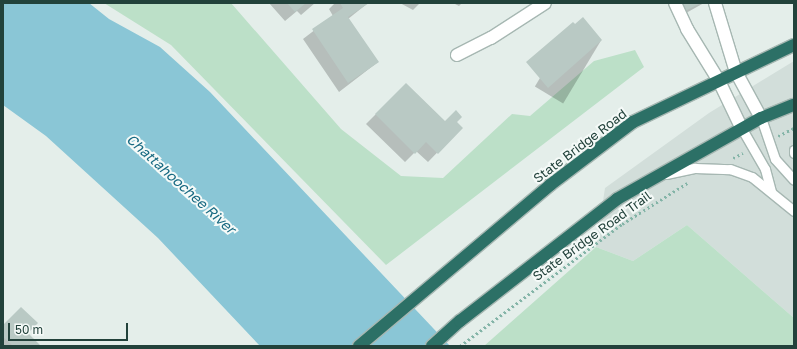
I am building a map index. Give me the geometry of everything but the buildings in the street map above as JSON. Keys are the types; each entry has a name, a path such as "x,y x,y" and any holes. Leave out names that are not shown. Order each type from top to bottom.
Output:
{"highway":[{"name":"State Bridge Road","path":"359,346 443,273 550,185 633,122 794,45"},
{"path":"432,346 460,321 617,199 761,118 794,105"}],"street":[{"path":"457,54 491,38 545,3"},
{"path":"675,3 687,29 719,81 742,129"},
{"path":"715,3 736,72 761,118"}],"lane":[{"path":"761,118 767,141 775,159 794,180"},
{"path":"742,129 765,170 771,192"},
{"path":"659,175 694,168 730,168 752,177 794,211"}],"path":[{"path":"767,141 794,128"},
{"name":"State Bridge Road Trail","path":"460,346 471,336 622,224 712,168 752,148"}],"shaded area":[{"path":"794,61 794,318 687,225 633,261 596,247 605,188 709,113"}],"green space":[{"path":"104,3 231,3 341,129 401,176 443,178 512,114 530,116 594,61 635,50 644,67 386,265 171,45"},
{"path":"687,225 794,318 794,346 484,346 596,247 633,261"}],"water":[{"name":"Chattahoochee River","path":"3,3 89,3 109,19 160,47 210,92 450,346 260,346 158,238 46,136 3,105"}]}
